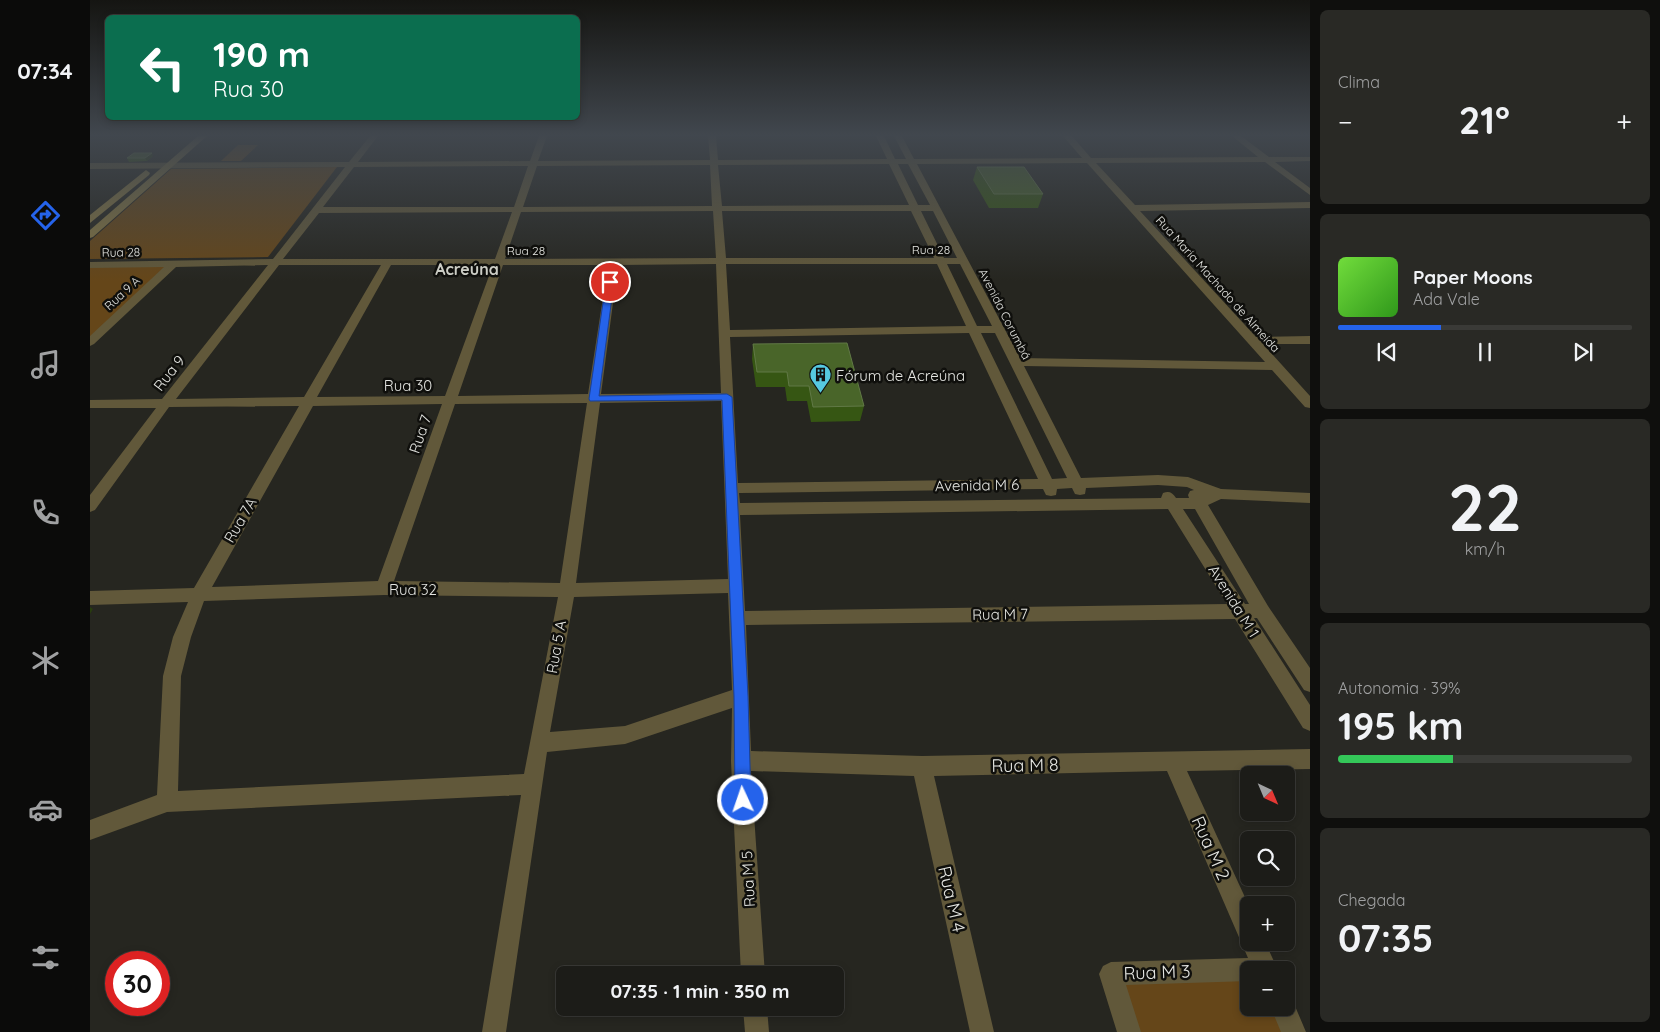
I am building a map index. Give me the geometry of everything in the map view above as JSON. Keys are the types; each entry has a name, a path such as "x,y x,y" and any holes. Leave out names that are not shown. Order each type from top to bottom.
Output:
{"street":[{"path":"90,220 133,184"},
{"path":"90,235 149,184"},
{"name":"Rua 9","path":"90,506 165,404 337,184"},
{"name":"Rua 7","path":"384,588 448,401 526,184"},
{"name":"Rua M 5","path":"715,184 721,261 741,696 741,761 752,966"},
{"path":"902,184 1057,504"},
{"name":"Avenida Corumbá","path":"923,184 999,329 1087,504"},
{"name":"Rua Maria Machado de Almeida","path":"1111,184 1310,404"},
{"path":"1300,184 1310,192"},
{"path":"1132,208 1310,205"},
{"path":"317,210 935,208"},
{"name":"Rua 28","path":"90,265 277,262 962,261"},
{"name":"Rua 5 A","path":"494,1032 539,743 567,590 613,262"},
{"name":"Rua 7A","path":"167,802 172,676 182,637 198,596 387,263"},
{"name":"Rua 9 A","path":"90,342 173,264"},
{"path":"724,334 999,329"},
{"path":"1252,341 1310,340"},
{"path":"1014,362 1275,366"},
{"name":"Rua 30","path":"90,404 727,397"},
{"name":"Avenida M 6","path":"731,488 1048,484 1158,480 1188,482 1220,494 1310,498"},
{"name":"Avenida M 1","path":"1158,480 1310,722"},
{"name":"Avenida M 1","path":"1188,482 1262,611 1310,684"},
{"name":"Avenida M 6","path":"732,509 1057,504 1199,504 1220,494"},
{"name":"Rua 32","path":"90,598 198,596 384,588 567,590 736,586"},
{"name":"Rua M 7","path":"737,618 1262,611"},
{"path":"1284,682 1310,684"},
{"path":"539,743 625,735 741,696"},
{"name":"Rua M 8","path":"741,761 922,766 1173,763 1310,759"},
{"name":"Rua M 2","path":"1173,763 1240,912"},
{"name":"Rua M 4","path":"922,766 982,1032"},
{"path":"90,830 167,802 534,784"},
{"name":"Rua M 3","path":"1129,1032 1111,974 1240,970"},
{"path":"756,1016 757,1032"},
{"path":"1287,1016 1294,1032"}],"shaded area":[{"path":"154,184 324,184 268,257 90,259 90,241"},
{"path":"167,266 90,338 90,267"},
{"path":"1114,976 1240,977 1240,1016 1282,1016 1289,1032 1131,1032"}],"building":[{"path":"988,184 1036,184 1043,194 994,194"},
{"name":"Fórum de Acreúna","path":"847,343 864,406 813,407 809,386 789,386 787,372 757,372 753,344"}],"place":[{"name":"Fórum de Acreúna","path":"820,394"}],"district":[{"name":"Acreúna","path":"467,269"}],"route":[{"path":"610,282 594,399 727,397 741,696 743,800"}]}
